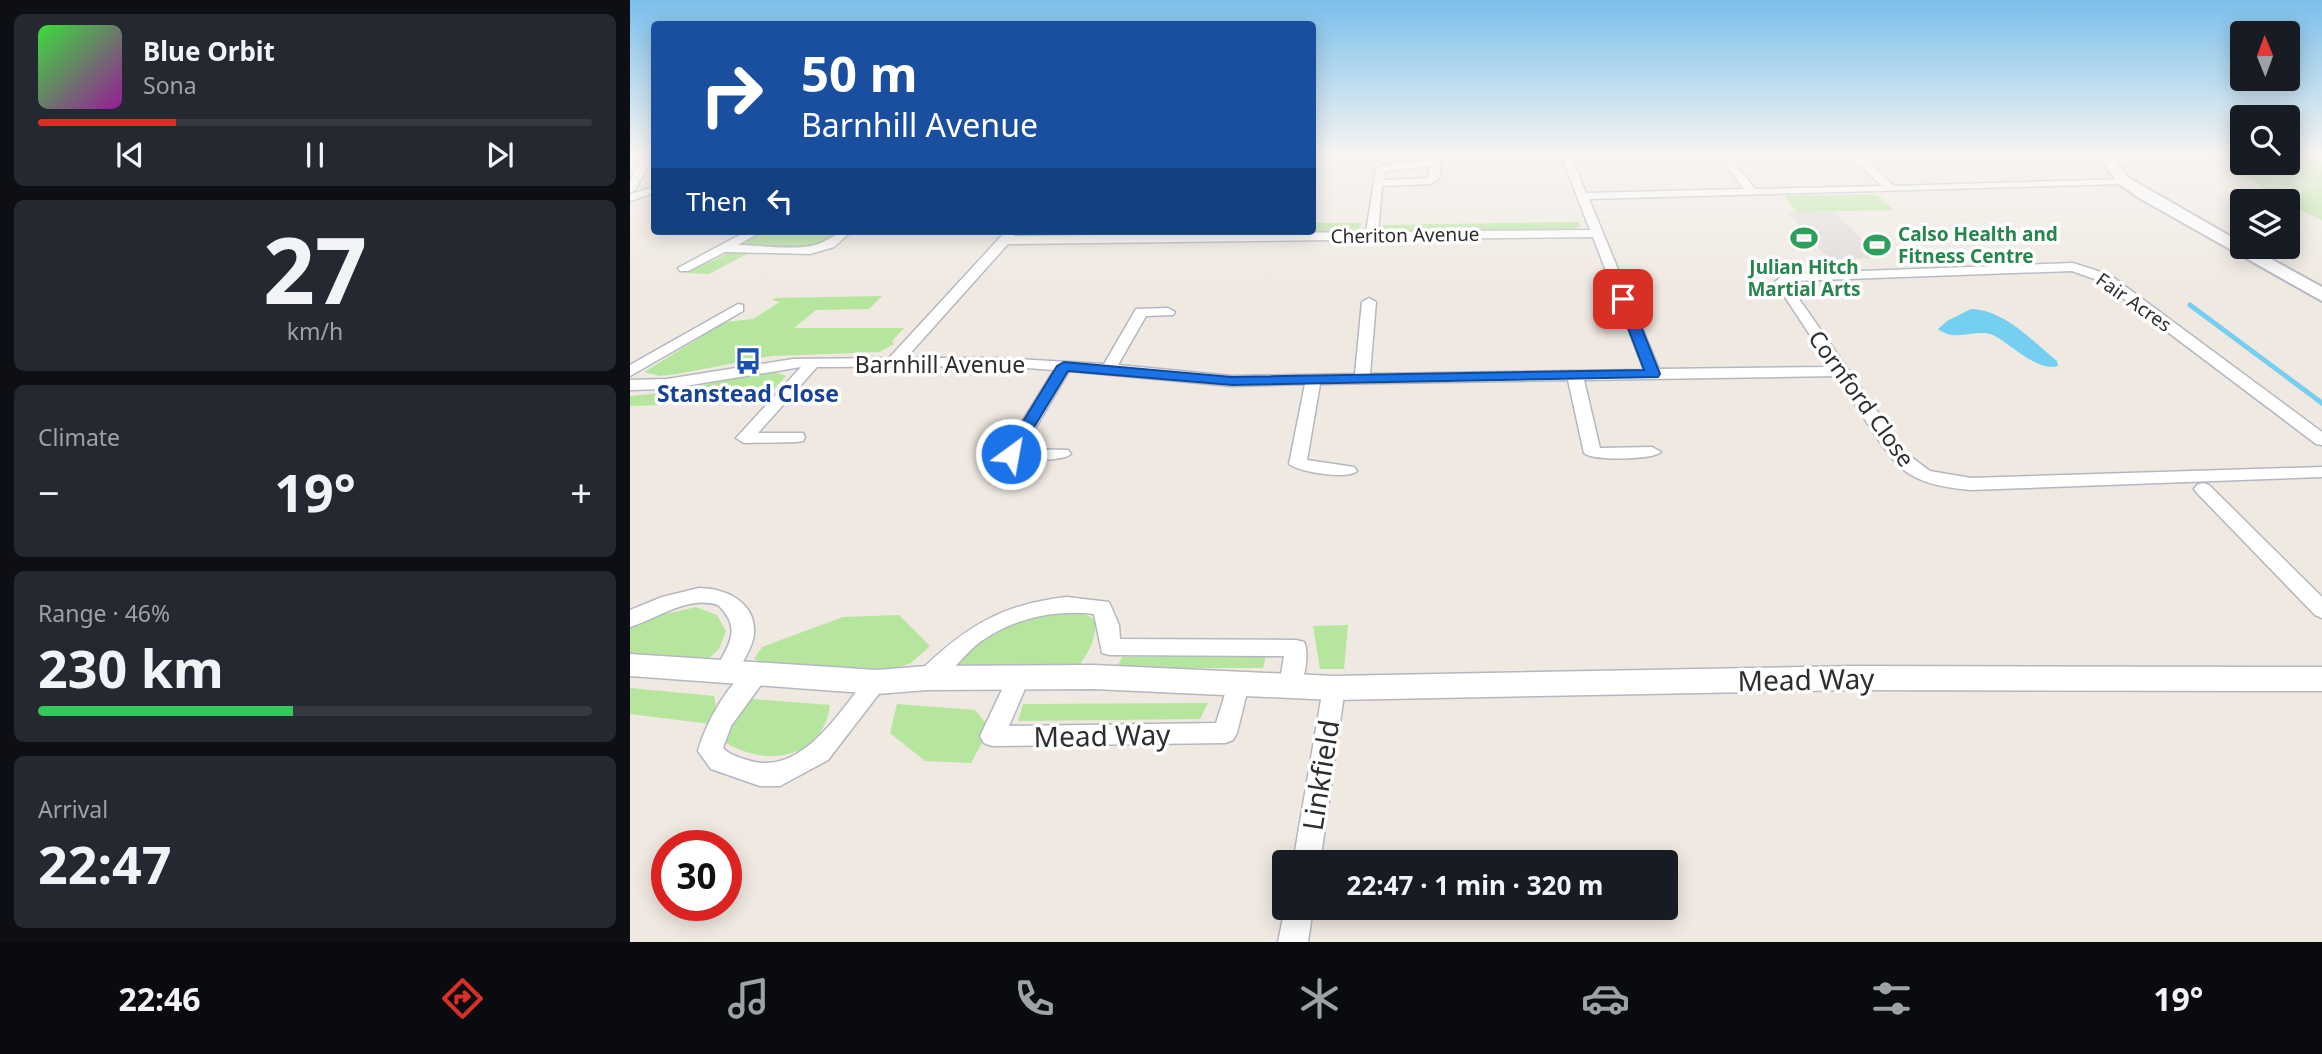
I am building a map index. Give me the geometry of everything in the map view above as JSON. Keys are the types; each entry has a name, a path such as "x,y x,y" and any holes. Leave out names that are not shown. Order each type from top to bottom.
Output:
{"main road":[{"path":"2153,199 2322,295"}],"street":[{"path":"1371,235 1375,199"},
{"path":"1583,199 1653,374"},
{"name":"Cheriton Avenue","path":"1316,235 1596,233"},
{"path":"684,268 748,235"},
{"path":"723,248 810,250 830,244 841,235"},
{"name":"Cheriton Avenue","path":"1009,236 1115,235"},
{"path":"893,363 1009,236"},
{"name":"Fair Acres","path":"1786,278 2050,267 2073,267 2096,273 2322,440"},
{"name":"Cornford Close","path":"1786,278 1781,282 1781,286 1906,464 1915,471 1945,482 1971,484 2322,472"},
{"path":"1362,379 1369,302"},
{"path":"630,372 738,308"},
{"path":"1110,369 1141,312 1168,312"},
{"name":"Barnhill Avenue","path":"630,385 667,384 769,366 813,363 997,362 1110,369 1232,381 1839,371"},
{"path":"797,437 744,438 813,363"},
{"path":"1062,454 1011,454 1064,366"},
{"path":"1575,376 1593,453 1651,452"},
{"path":"1312,381 1298,464 1348,471"},
{"path":"2203,489 2322,610"},
{"path":"630,619 672,603 710,593 729,599 739,615 743,633 725,673"},
{"path":"927,678 965,641 997,624 1034,608 1079,602 1102,607 1108,625 1110,647 1094,677"},
{"path":"1110,647 1296,648 1290,686"},
{"name":"Mead Way","path":"631,666 877,682 927,678 1094,677 1334,688 1853,678 2322,679"},
{"path":"758,674 721,718 713,733 710,751 720,761 760,775 780,775 819,753 877,682"},
{"name":"Mead Way","path":"1020,677 992,736 1225,733 1238,684"},
{"name":"Linkfield","path":"1308,850 1334,688"},
{"path":"1293,942 1297,920"}],"green space":[{"path":"1786,199 1882,199 1894,210 1797,212"},
{"path":"2300,199 2322,199 2322,220 2300,210"},
{"path":"1579,222 1580,227 1573,229 1391,231 1383,230 1382,225"},
{"path":"1316,223 1362,223 1359,229 1352,232 1316,232"},
{"path":"754,235 835,235 819,243 793,249 767,249 741,243"},
{"path":"729,253 747,254 709,274 686,273"},
{"path":"882,296 869,309 816,310 794,328 904,328 892,341 894,344 879,352 772,356 660,376 644,372 725,322 753,319 780,302 772,300 775,298"},
{"path":"763,373 786,376 767,396 675,396 664,405 630,406 630,396 662,393"},
{"path":"696,607 717,615 726,631 719,649 705,662 630,654 630,627 661,615"},
{"path":"1082,613 1095,619 1095,633 1088,652 1076,670 954,670 965,651 975,641 1003,626 1052,615"},
{"path":"899,615 930,646 911,663 893,669 763,663 754,659 762,647 843,617"},
{"path":"1348,625 1344,669 1320,669 1313,626"},
{"path":"1266,656 1263,668 1117,668 1122,657"},
{"path":"630,688 714,696 719,725 630,714"},
{"path":"752,699 830,705 825,724 816,738 803,748 772,756 738,749 722,740 727,728"},
{"path":"1208,703 1200,719 1018,721 1023,704"},
{"path":"897,704 975,710 999,739 984,739 971,763 925,761 890,733"}],"shaded area":[{"path":"1836,211 1880,258 1828,259 1788,212"}],"water":[{"path":"1971,309 2007,321 2057,361 2058,366 2050,367 2033,361 1993,335 1951,335 1938,329 1947,321"}],"waterway":[{"path":"2190,305 2322,403"}],"place":[{"name":"Julian Hitch Martial Arts","path":"1804,238"},
{"name":"Calso Health and Fitness Centre","path":"1877,245"},
{"name":"Stanstead Close","path":"748,361"}],"route":[{"path":"1011,454 1064,366 1232,381 1653,374 1623,299"}]}
